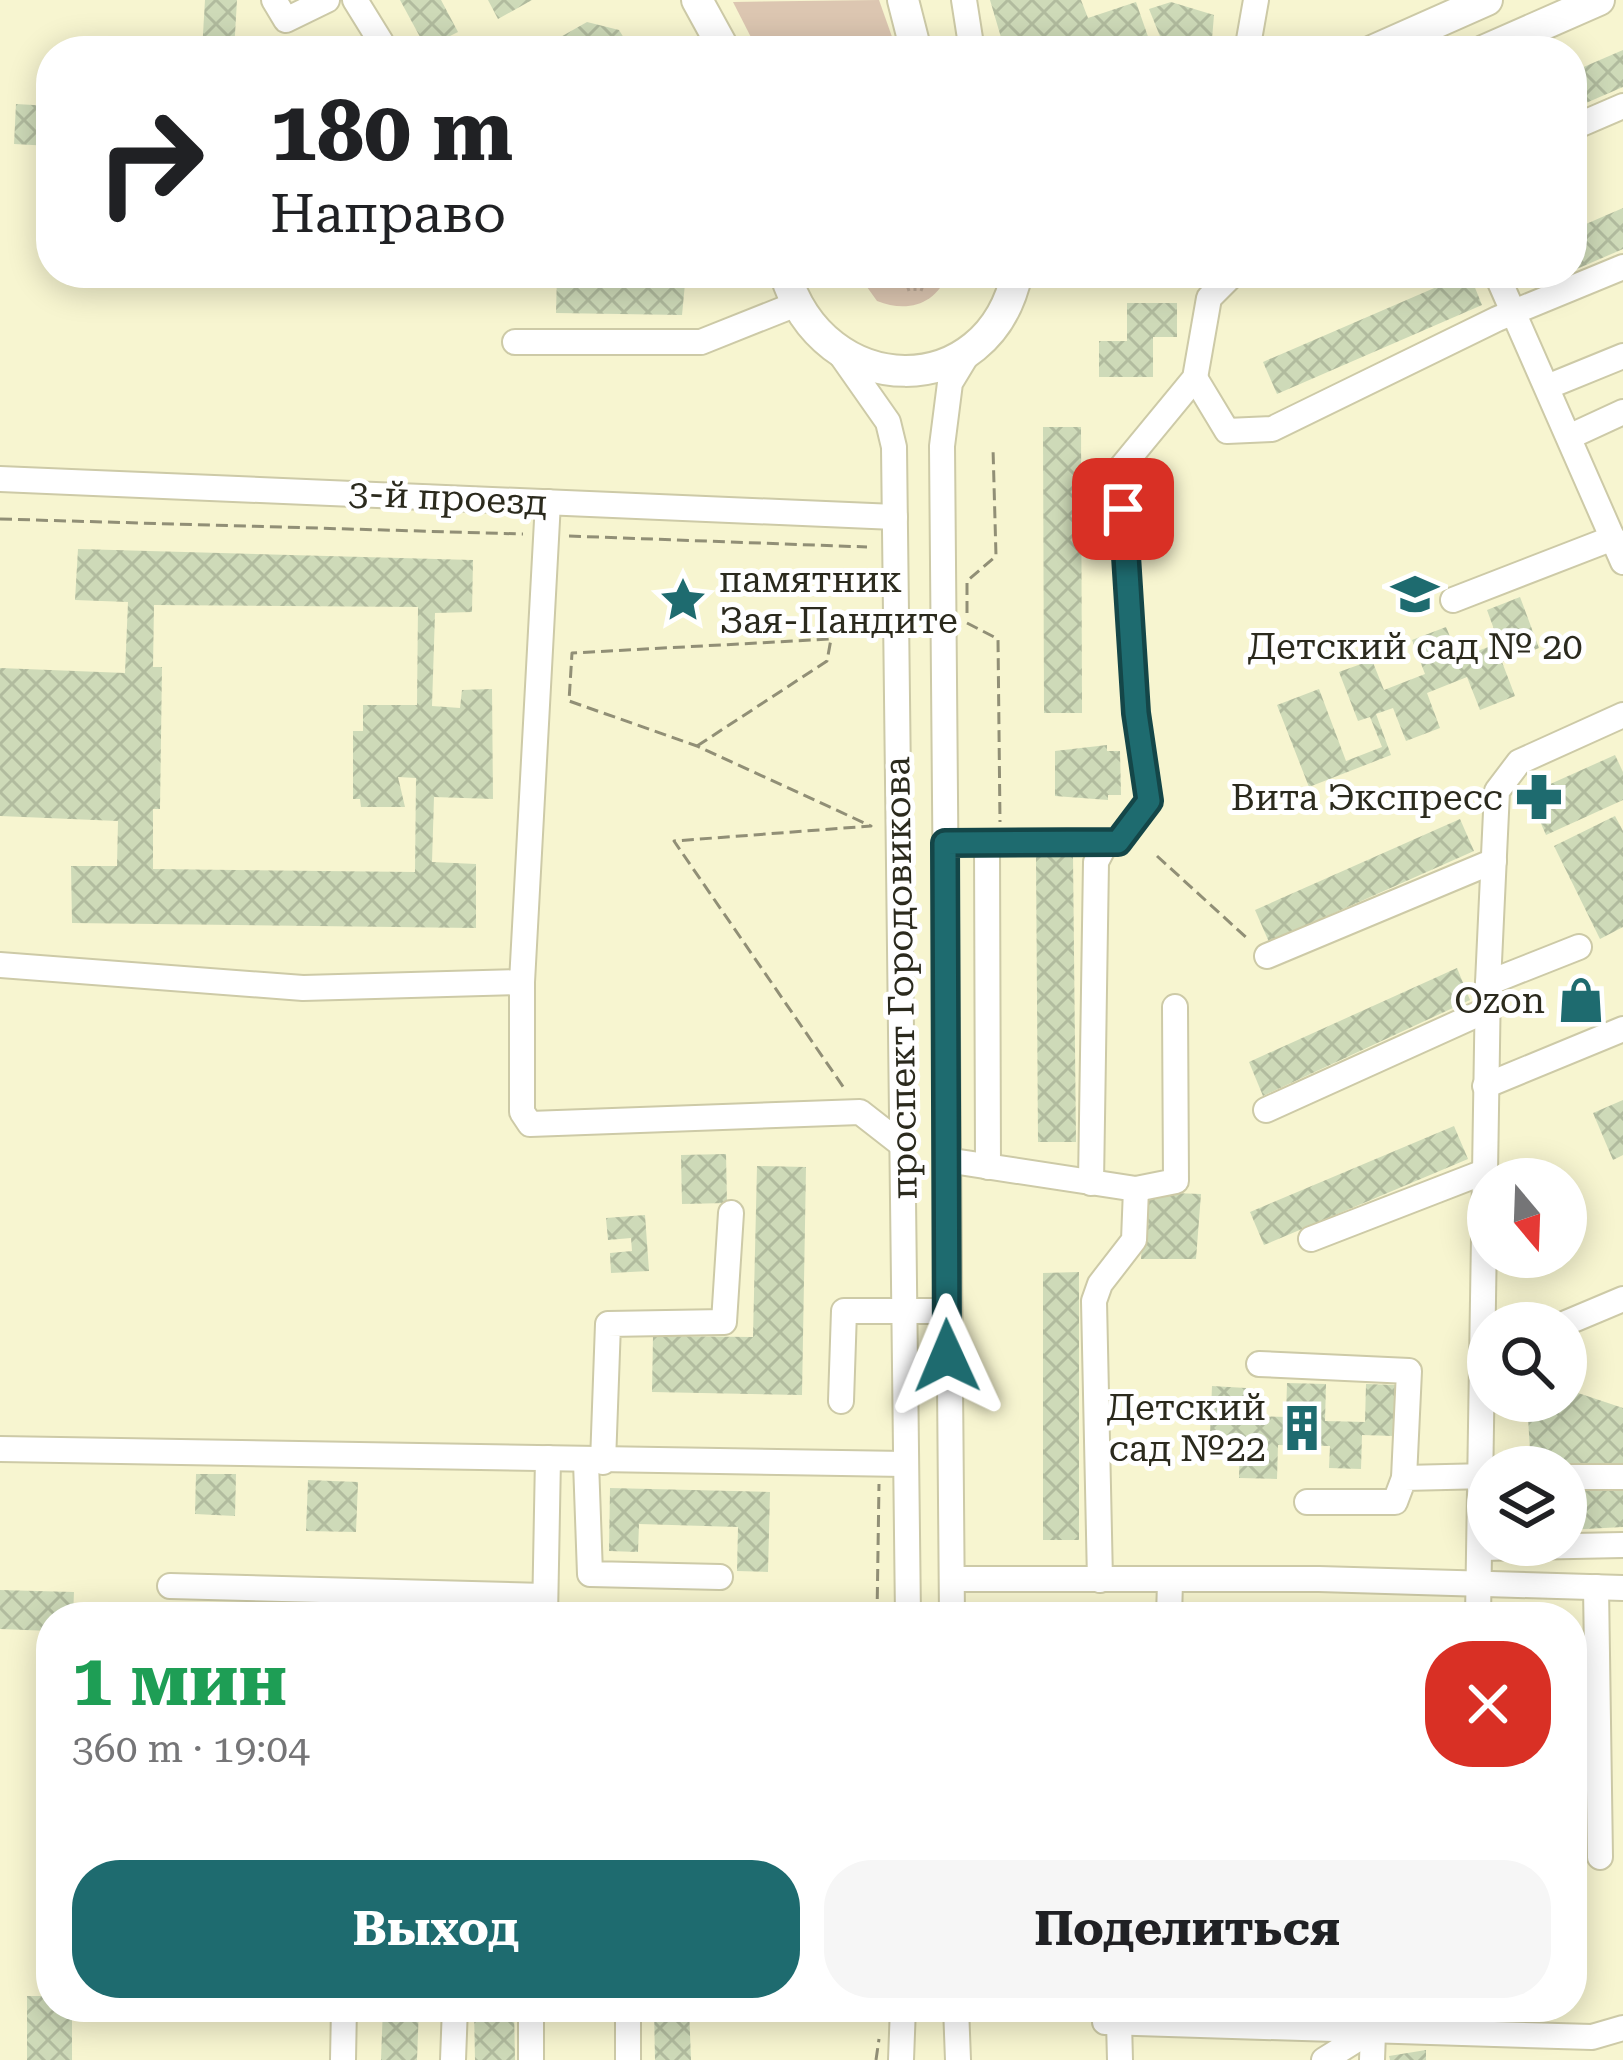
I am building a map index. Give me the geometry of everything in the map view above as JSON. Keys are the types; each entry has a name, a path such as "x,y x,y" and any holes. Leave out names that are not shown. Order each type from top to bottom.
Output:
{"main road":[{"path":"697,0 717,36"},
{"path":"903,0 912,36"},
{"path":"1406,36 1487,0"},
{"path":"1517,36 1599,0"},
{"path":"789,288 794,305 814,333 841,355 873,368 907,371 941,364 971,348 996,324 1016,288"}],"street":[{"path":"274,0 286,20 327,0"},
{"path":"355,0 377,36"},
{"path":"1250,36 1256,0"},
{"path":"966,1 971,36"},
{"path":"1587,122 1623,106"},
{"path":"1587,282 1623,267"},
{"path":"1091,1183 1096,862 1105,845 1118,842 1149,801 1136,713 1120,469 1196,378 1209,298 1219,288"},
{"path":"1453,600 1618,550 1502,288"},
{"path":"1196,378 1227,430 1272,429 1572,288"},
{"path":"515,342 634,346 701,342 794,305"},
{"name":"проспект Городовикова","path":"952,1599 946,1311 943,426 950,383 971,348"},
{"name":"проспект Городовикова","path":"841,355 888,422 896,518 903,1313 892,1464 907,1602"},
{"path":"1547,387 1623,356"},
{"path":"1570,436 1623,412"},
{"name":"3-й проезд","path":"0,479 896,518"},
{"path":"548,502 522,982 522,1112 530,1124 860,1112 901,1144"},
{"path":"1484,1158 1497,791 1519,762 1623,715"},
{"path":"945,843 1118,842"},
{"path":"987,843 988,1168"},
{"path":"1267,956 1494,861"},
{"path":"1488,983 1579,947"},
{"path":"0,965 303,988 522,982"},
{"path":"946,1160 1136,1189 1176,1181 1175,1006"},
{"path":"1267,1110 1487,1010"},
{"path":"1485,1086 1623,1028"},
{"path":"1311,1239 1467,1179"},
{"path":"1100,1580 1094,1301 1100,1284 1134,1240 1136,1189"},
{"path":"721,1577 590,1574 608,1324 724,1322 731,1213"},
{"path":"1587,1314 1623,1299"},
{"path":"841,1402 844,1311 946,1311"},
{"path":"1259,1364 1409,1371 1404,1478 1395,1502 1307,1502"},
{"path":"0,1449 892,1464"},
{"path":"545,1602 548,1457"},
{"path":"1404,1478 1467,1476"},
{"path":"1587,1477 1623,1477"},
{"path":"1587,1546 1623,1545"},
{"path":"1478,1602 1481,1566"},
{"path":"952,1599 1100,1580 1479,1582 1623,1588"},
{"path":"1169,1602 1170,1582"},
{"path":"170,1586 470,1602"},
{"path":"1596,1587 1600,1857"},
{"path":"344,2022 344,2060"},
{"path":"452,2060 454,2022"},
{"path":"531,2022 531,2060"},
{"path":"628,2022 628,2060"},
{"path":"902,2060 903,2022"},
{"path":"957,2022 958,2060"},
{"path":"1113,2022 1120,2060"},
{"path":"1324,2060 1368,2022"},
{"path":"1372,2060 1373,2022"},
{"path":"1485,2022 1619,2036"}],"path":[{"path":"987,843 1000,823 998,639 967,623 967,581 996,556 994,448"},
{"path":"0,519 867,547"},
{"path":"697,746 827,661 832,639 572,653 569,701 697,746 871,826 674,841 860,1112"},
{"path":"1157,856 1267,956"},
{"path":"879,1602 892,1464"},
{"path":"876,2060 880,2027"}],"green space":[{"path":"879,0 892,36 750,36 733,2"},
{"path":"868,288 940,288 919,304 877,301"}],"building":[{"path":"205,0 237,0 235,36 203,36"},
{"path":"400,0 441,0 458,32 420,36"},
{"path":"488,0 532,0 498,19"},
{"path":"990,0 1081,0 1088,18 1136,2 1148,36 1001,36"},
{"path":"1171,2 1214,15 1212,36 1160,36 1149,9"},
{"path":"587,22 619,30 623,36 562,36"},
{"path":"1623,50 1623,87 1587,103 1587,66"},
{"path":"16,104 36,105 36,145 14,144"},
{"path":"1623,208 1623,249 1587,265 1587,224"},
{"path":"557,288 685,288 682,315 556,313"},
{"path":"1434,288 1475,288 1482,305 1277,394 1263,362"},
{"path":"1127,303 1177,303 1177,337 1153,337 1153,377 1099,377 1099,341 1127,341"},
{"path":"1043,427 1081,427 1082,713 1044,713"},
{"path":"78,549 473,560 472,612 435,613 432,706 460,708 462,690 492,689 493,799 434,797 432,862 476,864 476,928 72,923 71,866 117,866 118,821 0,816 0,668 125,673 128,602 75,600","holes":["154,605 418,607 417,705 363,705 363,731 353,731 353,799 360,799 361,807 405,807 398,777 416,778 415,872 153,869 153,809 160,809 162,667 153,667"]},
{"name":"Детский сад № 20","path":"1520,597 1539,648 1502,662 1515,696 1480,710 1467,677 1427,693 1440,728 1406,741 1393,708 1376,714 1391,755 1309,787 1277,705 1319,689 1346,761 1382,747 1370,717 1358,721 1339,672 1372,660 1384,690 1425,674 1412,640 1446,627 1459,658 1499,643 1487,610"},
{"path":"1107,745 1107,751 1120,751 1121,795 1108,795 1108,800 1055,796 1055,751"},
{"path":"1615,755 1623,772 1623,800 1546,835 1528,794"},
{"path":"1615,816 1623,831 1623,927 1600,939 1554,846"},
{"path":"1460,819 1474,851 1269,942 1255,910"},
{"path":"1036,856 1073,856 1076,1142 1038,1142"},
{"path":"1457,968 1470,1000 1263,1096 1249,1062"},
{"path":"1623,1100 1623,1155 1613,1160 1593,1113"},
{"path":"1454,1126 1468,1158 1264,1245 1250,1212"},
{"path":"726,1154 727,1203 682,1204 681,1155"},
{"path":"757,1166 806,1167 802,1395 652,1392 653,1336 753,1337"},
{"path":"1145,1192 1201,1194 1196,1259 1141,1259"},
{"path":"645,1215 649,1271 611,1273 610,1253 632,1251 631,1238 608,1240 606,1218"},
{"path":"1079,1272 1079,1540 1043,1540 1043,1273"},
{"name":"Детский сад №22","path":"1287,1383 1326,1384 1325,1421 1365,1422 1366,1384 1395,1385 1394,1436 1362,1435 1361,1469 1329,1468 1330,1446 1278,1445 1277,1479 1239,1478 1240,1436 1210,1435 1212,1386 1246,1388 1245,1416 1286,1417"},
{"path":"1587,1396 1623,1408 1623,1471 1587,1469 1587,1446 1530,1446 1528,1422 1587,1422"},
{"path":"196,1474 236,1474 235,1516 195,1514"},
{"path":"308,1480 358,1482 356,1532 306,1531"},
{"path":"610,1488 770,1492 768,1572 737,1571 738,1527 639,1524 638,1552 609,1551"},
{"path":"1587,1489 1623,1490 1623,1527 1587,1529"},
{"path":"0,1590 74,1592 74,1602 36,1602 36,1630 0,1629"},
{"path":"27,1996 36,1996 36,2022 72,2022 72,2060 27,2060"},
{"path":"382,2022 418,2022 417,2060 381,2060"},
{"path":"474,2022 514,2022 515,2060 475,2060"},
{"path":"654,2022 690,2022 691,2060 655,2060"},
{"path":"1426,2050 1426,2060 1390,2060 1389,2056"}],"place":[{"name":"Детский сад № 20","path":"1415,594"},
{"name":"памятник Зая-Пандите","path":"683,600"},
{"name":"Вита Экспресс","path":"1539,797"},
{"name":"Ozon","path":"1581,1000"},
{"name":"Детский сад №22","path":"1302,1428"}],"route":[{"path":"947,1356 945,843 1118,842 1149,801 1136,713 1123,509"}]}
